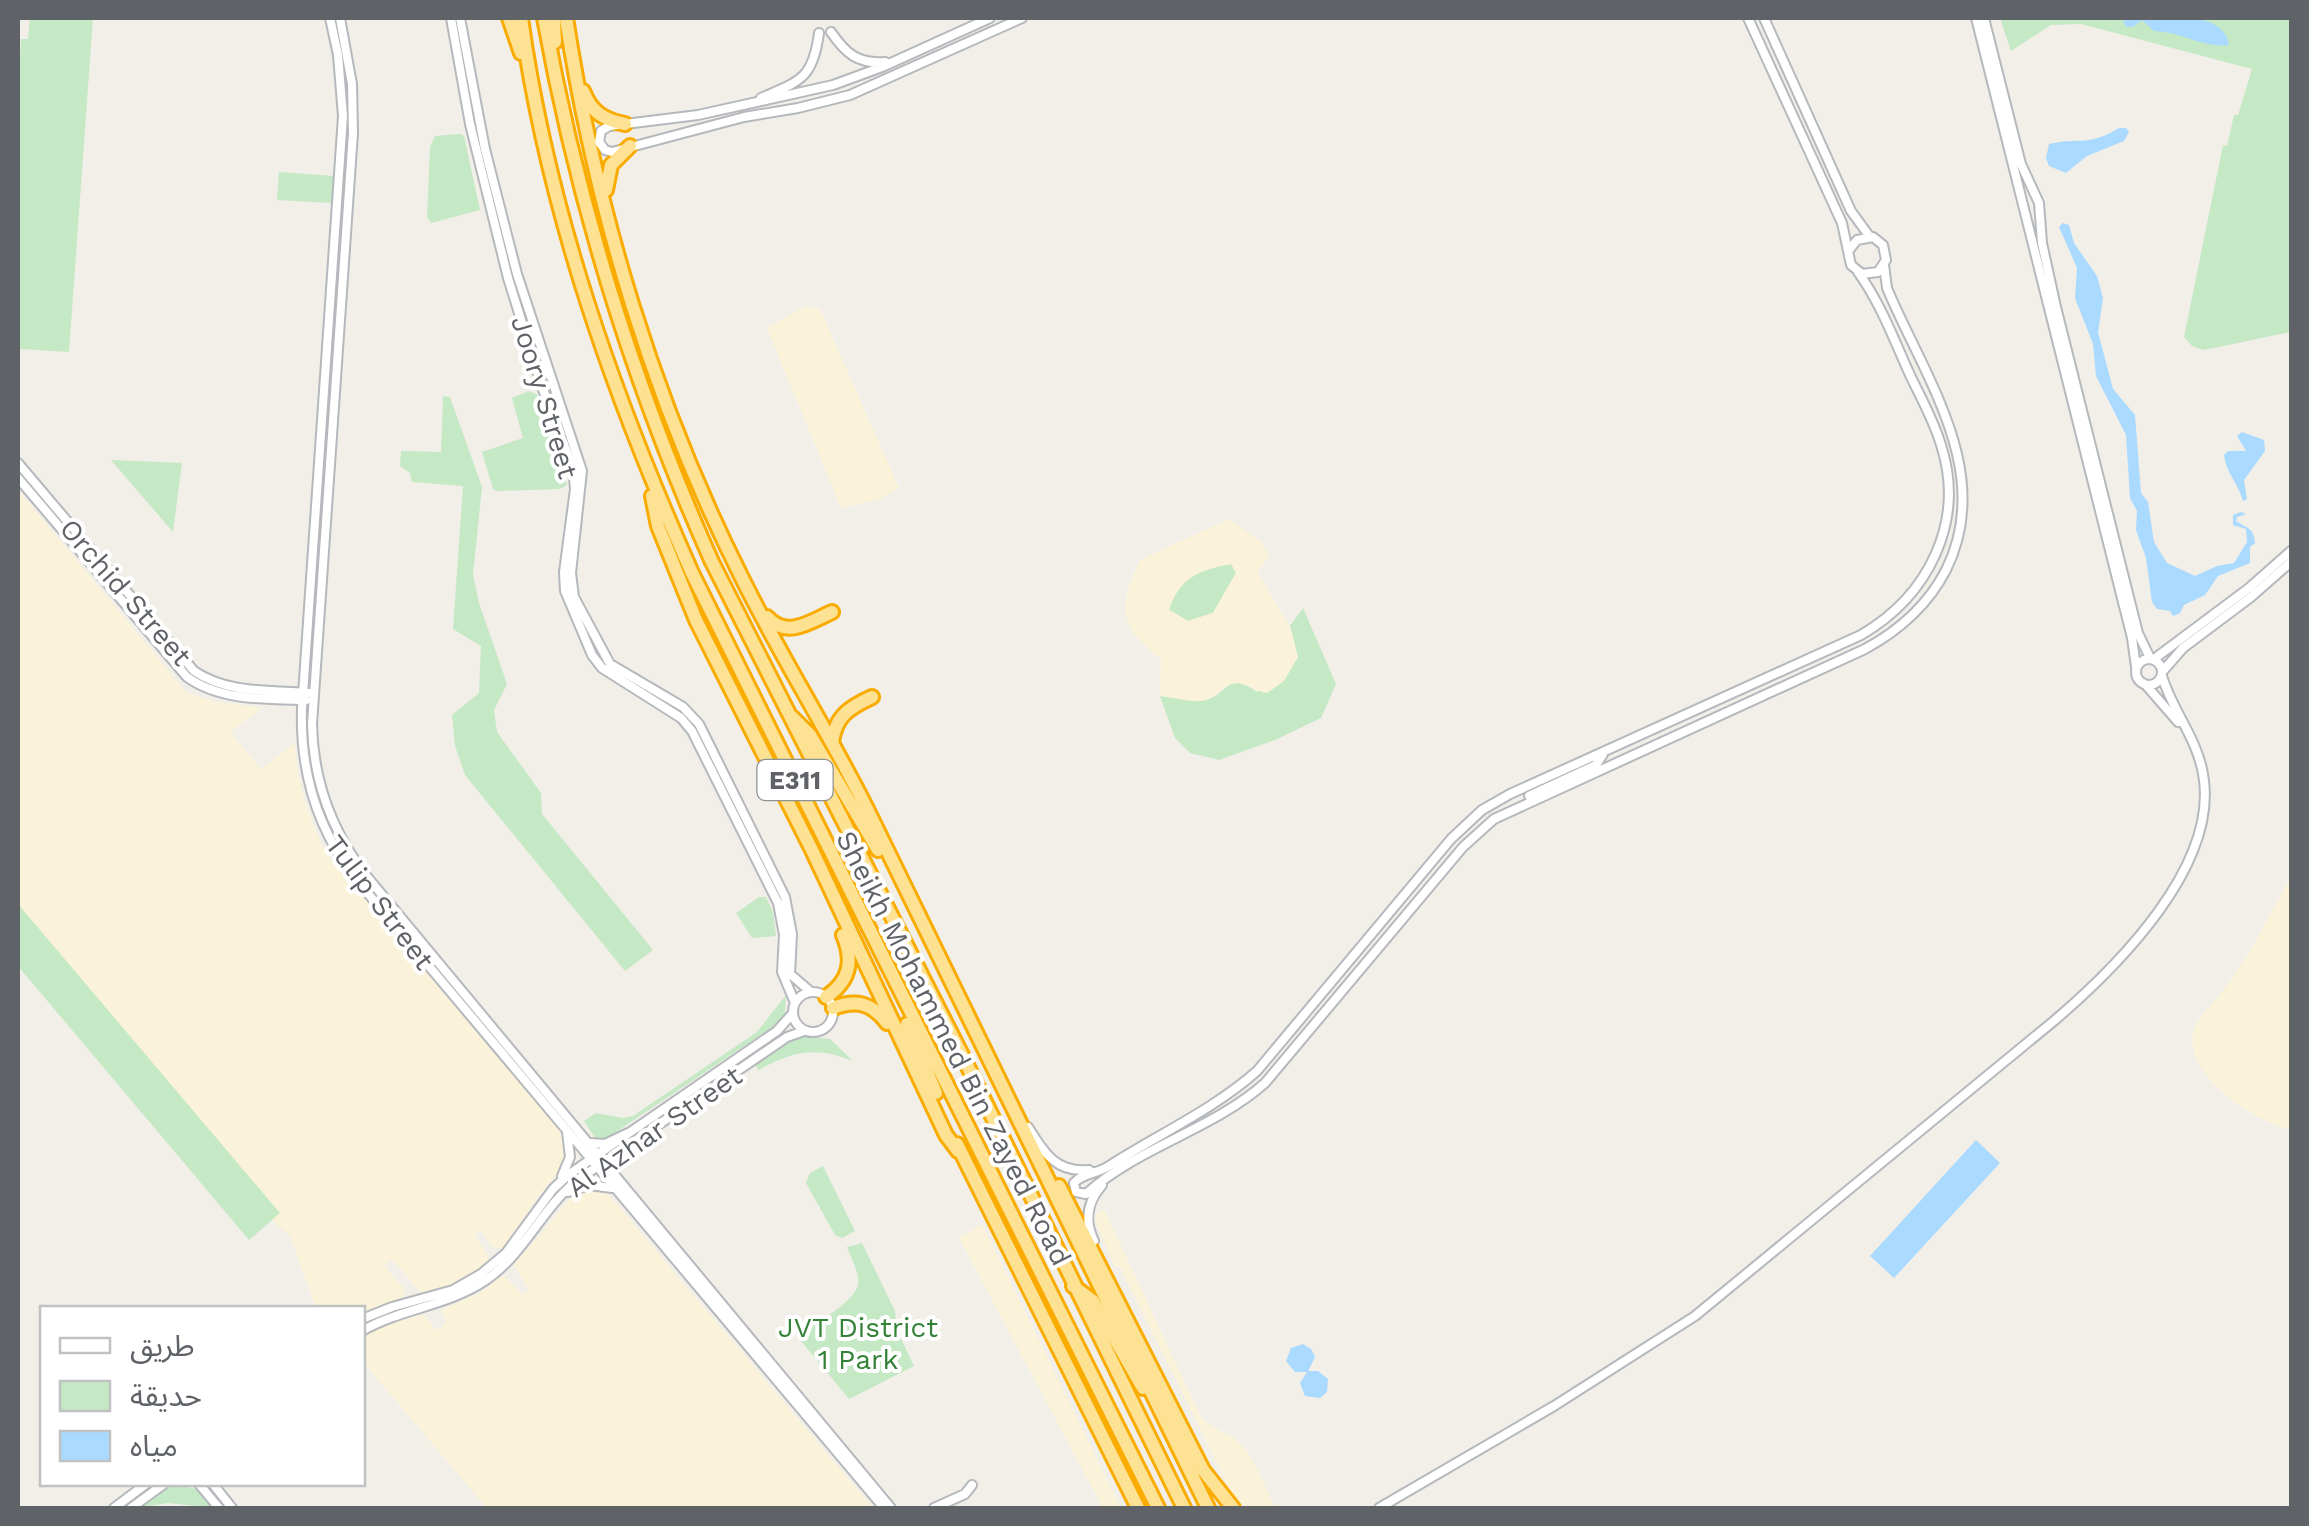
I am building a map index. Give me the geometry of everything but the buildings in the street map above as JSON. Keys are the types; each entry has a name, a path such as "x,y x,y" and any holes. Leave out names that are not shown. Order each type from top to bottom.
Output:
{"highway":[{"path":"510,18 530,76"},
{"name":"Sheikh Mohammed Bin Zayed Road","path":"521,18 530,76 574,259 604,357 648,473 701,590 1158,1508"},
{"name":"Sheikh Mohammed Bin Zayed Road","path":"544,18 598,250 644,399 712,562 967,1065 1184,1508"},
{"path":"554,18 556,74"},
{"path":"566,18 586,130 609,222 662,392 741,577 904,884 1208,1508"},
{"path":"570,44 591,107 606,119 626,124"},
{"path":"609,222 606,176 614,160 630,146"},
{"path":"648,473 656,518 678,578 799,831 849,953 844,980 830,1002"},
{"path":"741,577 769,620 781,628 799,627 832,612"},
{"path":"832,743 839,718 852,706 872,697"},
{"path":"787,713 806,729 890,870 904,884"},
{"path":"799,831 811,848 948,1138 958,1150"},
{"path":"904,999 906,1021 958,1150 1138,1508"},
{"path":"830,1002 874,1008 916,1070"},
{"path":"1023,1128 1061,1189 1203,1470 1233,1508"},
{"path":"1072,1286 1093,1301 1178,1446"}],"street":[{"name":"Tulip Street","path":"330,18 342,84 343,127 304,754 316,808 339,856 370,897 892,1508"},
{"name":"Tulip Street","path":"340,18 352,84 353,133 308,696 314,753 328,810 355,861 590,1144 614,1188 884,1508"},
{"name":"Joory Street","path":"451,18 470,124 508,278 574,475 564,572 570,605 602,668 689,726 780,911 791,976 811,992"},
{"name":"Joory Street","path":"460,18 485,149 522,293 582,477 571,573 577,604 610,664 696,719 788,908 788,950 782,972 794,1008"},
{"path":"990,18 834,85 750,105 606,127 600,131 598,142 608,151 850,95 1022,18"},
{"path":"1748,18 1751,34 1839,216 1851,265 1874,294 1936,431 1945,458 1948,512 1932,565 1898,609 1862,635 1510,794 1474,816 1451,838 1256,1071 1219,1100 1100,1171 1076,1178 1075,1190 1080,1194 1086,1194 1265,1084 1463,847 1486,825 1512,808 1737,712 1876,643 1906,622 1944,574 1960,533 1964,502 1963,472 1949,425 1888,288 1886,250 1870,237 1851,210 1764,18"},
{"path":"1976,18 2132,638 2137,678 2190,737"},
{"path":"1379,1508 1554,1406 1703,1310 2084,995 2154,915 2198,839 2205,807 2200,762 2160,664 2143,646 2056,307 2042,243 2040,203 2021,164 1984,18"},
{"path":"831,32 856,59 871,63 894,61"},
{"path":"750,105 801,80 814,62 819,33"},
{"path":"470,124 485,149"},
{"path":"1849,250 1857,240 1870,237"},
{"path":"1858,272 1874,274 1884,265"},
{"path":"541,384 559,406"},
{"name":"Orchid Street","path":"18,465 186,664 202,677 232,688 308,696"},
{"name":"Orchid Street","path":"18,478 180,672 225,695 308,696"},
{"path":"2136,667 2142,660 2167,650 2292,550"},
{"path":"2145,684 2155,683 2183,648 2292,561"},
{"path":"98,573 112,585 122,587"},
{"path":"1927,600 1940,597"},
{"path":"2143,646 2157,652 2167,650"},
{"path":"1512,808 1519,801 1596,765 1605,751"},
{"path":"724,794 745,817"},
{"path":"768,882 788,908"},
{"path":"370,897 392,916 403,920"},
{"path":"811,992 830,1002"},
{"name":"Al Azhar Street","path":"365,1330 397,1314 454,1298 488,1278 511,1259 560,1196 632,1133 777,1032 811,992"},
{"name":"Al Azhar Street","path":"365,1318 453,1290 481,1274 516,1241 560,1182 599,1162 787,1037 827,1028 833,1017 830,1002"},
{"path":"794,1008 796,1024 804,1031"},
{"path":"484,1034 492,1036 506,1053 517,1056"},
{"path":"560,1182 570,1157 566,1128"},
{"path":"1023,1128 1029,1128 1048,1158 1061,1166 1084,1171 1117,1160"},
{"path":"590,1144 604,1144 632,1133"},
{"path":"1102,1268 1088,1213 1096,1193 1121,1170"},
{"path":"560,1196 589,1184 614,1188"},
{"path":"114,1508 143,1486"},
{"path":"134,1506 160,1486"},
{"path":"215,1486 232,1508"},
{"path":"202,1487 219,1508"},
{"path":"934,1508 974,1489"},
{"path":"1390,1508 1396,1499"}],"green space":[{"path":"30,18 93,18 69,352 21,349 18,345 18,95 21,39 28,39"},
{"path":"2000,18 2291,18 2291,332 2204,350 2192,346 2184,337 2223,145 2227,146 2252,69 2081,24 2051,25 2011,51"},
{"path":"435,136 464,136 480,210 431,223 427,217 430,147"},
{"path":"279,172 334,176 332,203 277,200"},
{"path":"529,391 538,395 567,485 560,489 497,491 493,489 482,452 523,438 512,398"},
{"path":"443,396 450,397 482,487 473,574 507,684 494,710 497,732 541,793 542,814 653,950 625,971 465,775 455,746 452,715 479,693 481,646 453,629 463,486 412,482 410,473 400,466 401,451 441,452"},
{"path":"111,460 182,463 173,532"},
{"path":"1231,563 1236,573 1213,613 1188,621 1168,609 1185,582"},
{"path":"1303,608 1336,684 1321,718 1219,760 1190,753 1175,738 1160,696 1200,701 1238,683 1257,692 1298,658 1290,626"},
{"path":"759,897 766,897 773,912 776,936 752,938 736,913"},
{"path":"18,901 280,1213 249,1240 18,966"},
{"path":"786,995 785,1013 777,1024 607,1138 596,1139 584,1121 596,1113 633,1116 757,1032"},
{"path":"799,1036 830,1039 853,1061 816,1052 782,1058 759,1070 755,1065"},
{"path":"823,1166 855,1231 842,1238 835,1235 806,1183 810,1173"},
{"name":"JVT District 1 Park","path":"862,1243 895,1311 897,1330 914,1366 849,1399 797,1336 855,1292 858,1276 847,1247"},
{"path":"164,1487 200,1490 216,1508 168,1503 137,1508"}],"sand":[{"path":"806,306 820,309 899,488 881,499 841,508 767,328"},
{"path":"18,490 186,692 211,701 262,708 230,732 261,769 295,743 304,800 326,853 560,1131 567,1153 562,1168 503,1249 493,1247 481,1231 475,1236 489,1262 474,1273 423,1295 392,1259 384,1266 405,1290 402,1299 365,1313 365,1306 315,1306 290,1236 272,1220 280,1213 18,904"},
{"path":"1229,519 1261,542 1269,556 1257,572 1290,626 1298,657 1284,681 1267,693 1245,684 1232,684 1201,701 1160,696 1161,659 1136,636 1126,615 1128,590 1140,560","holes":["1231,564 1236,573 1213,613 1188,621 1169,610 1179,590 1192,577"]},
{"path":"2291,876 2292,1128 2286,1128 2240,1106 2210,1080 2194,1049 2193,1034 2199,1019 2249,953"},
{"path":"596,1189 608,1194 873,1508 487,1508 365,1364 365,1336 424,1314 436,1331 446,1323 441,1310 479,1293 500,1277 504,1276 523,1296 529,1290 514,1265 573,1195"},
{"path":"1104,1209 1200,1415 1246,1450 1275,1508 1243,1508 1232,1494 1121,1269 1114,1265 1095,1220 1096,1214"},
{"path":"982,1224 1121,1508 1103,1508 959,1238"}],"water":[{"path":"2122,18 2201,19 2224,33 2229,45 2154,31 2142,20 2126,27"},
{"path":"2119,128 2129,132 2124,141 2087,156 2066,173 2049,166 2049,144 2091,140"},
{"path":"2063,223 2069,225 2074,243 2097,276 2103,298 2098,332 2113,389 2135,415 2141,493 2148,502 2154,542 2167,563 2195,576 2234,563 2247,542 2246,529 2233,525 2233,515 2246,514 2236,521 2253,534 2250,563 2218,576 2205,595 2184,605 2173,616 2170,611 2157,609 2152,602 2146,558 2136,530 2137,511 2130,498 2126,435 2096,376 2093,344 2075,298 2077,268 2059,227"},
{"path":"2242,432 2264,440 2265,451 2244,480 2247,499 2243,501 2224,455 2228,451 2246,451 2237,436"},
{"path":"1976,1140 2000,1163 1894,1278 1870,1256"},
{"path":"1303,1344 1315,1357 1308,1371 1318,1371 1328,1379 1327,1392 1320,1398 1305,1396 1300,1383 1307,1372 1295,1372 1286,1361 1291,1348"}]}
